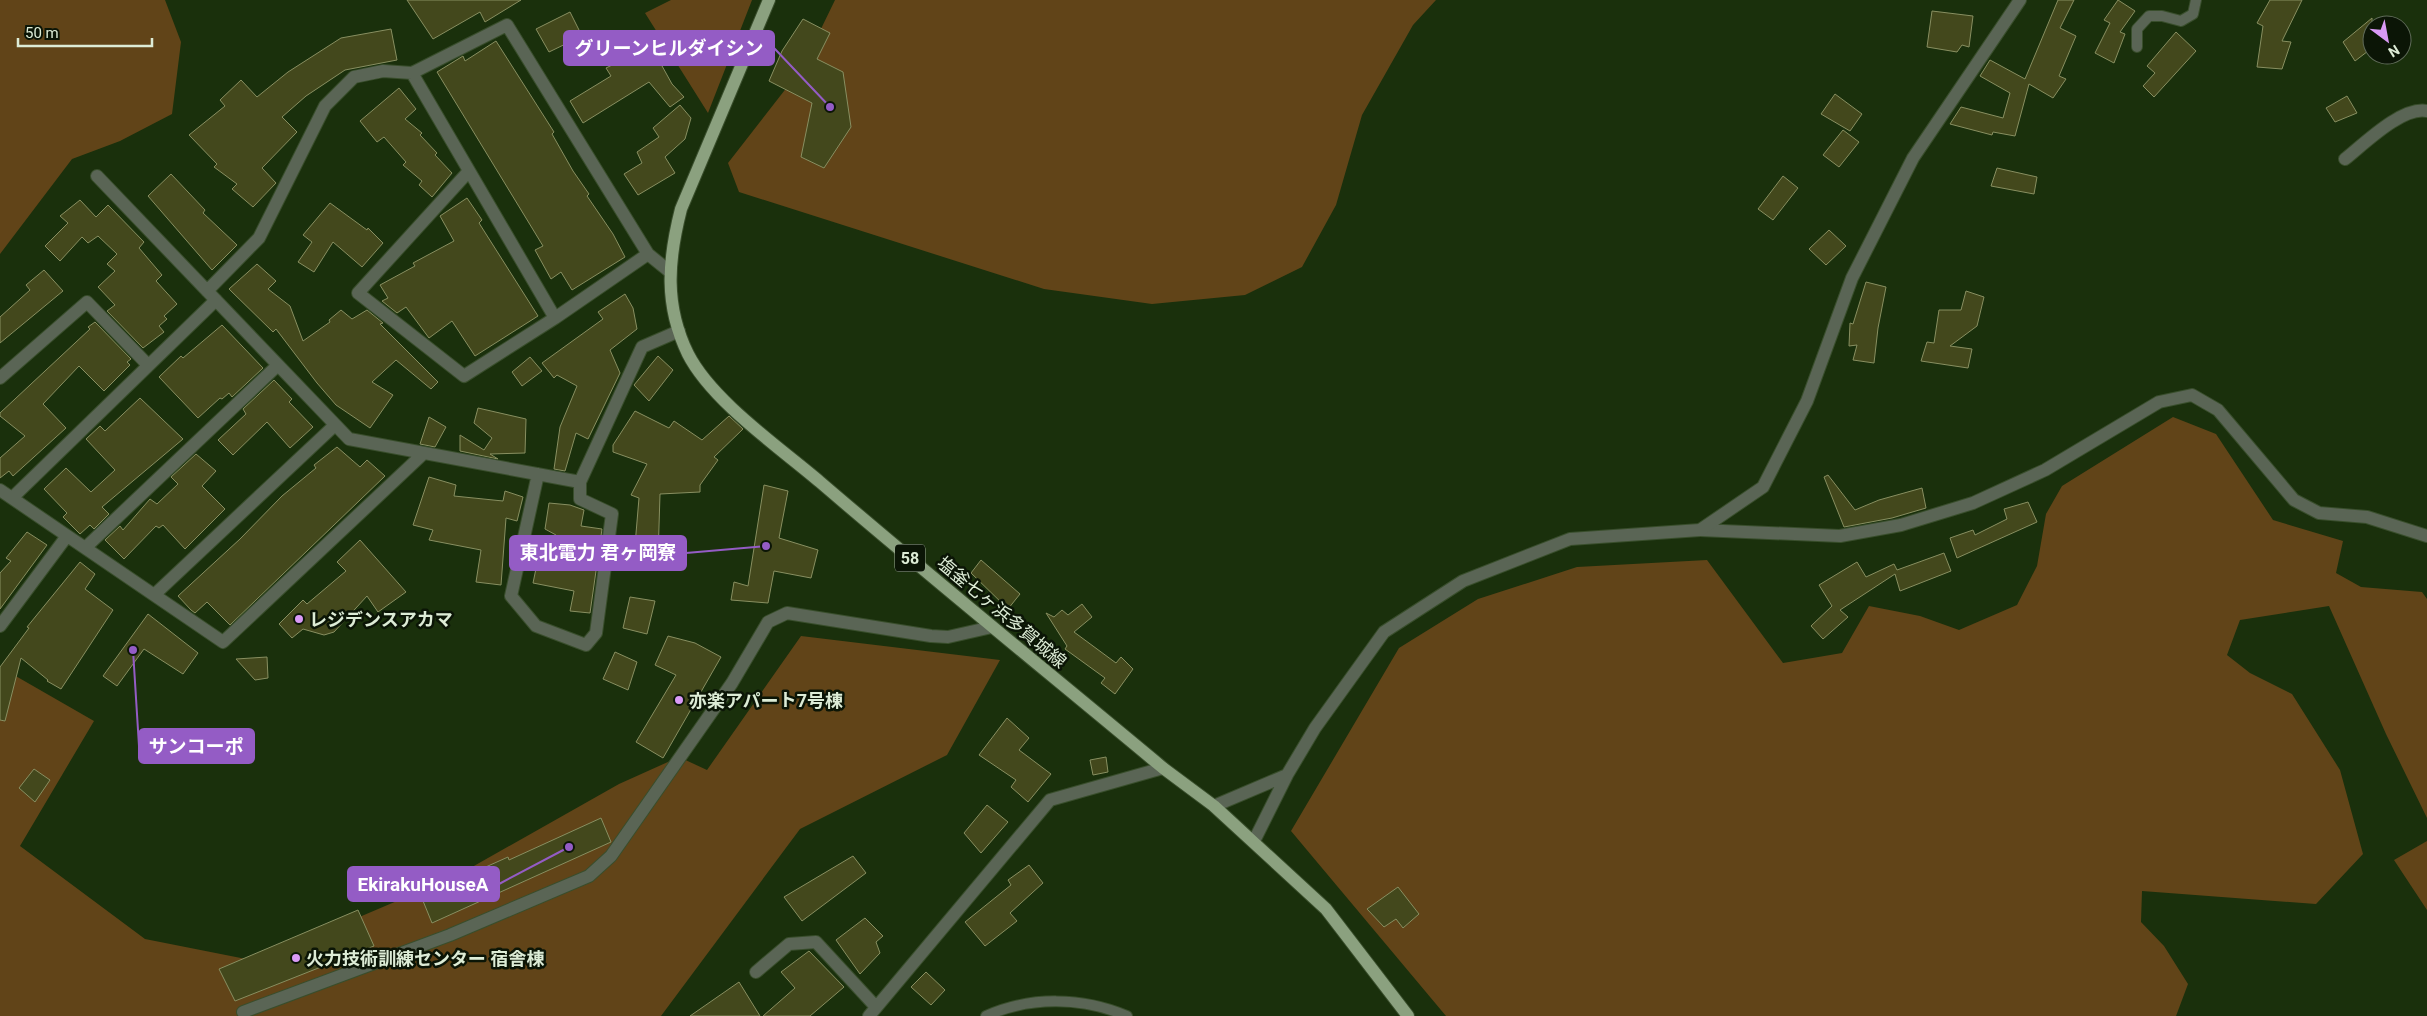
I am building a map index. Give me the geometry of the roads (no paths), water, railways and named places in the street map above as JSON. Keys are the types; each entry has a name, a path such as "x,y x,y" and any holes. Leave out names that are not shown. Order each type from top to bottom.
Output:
{"main road":[{"name":"塩釜七ヶ浜多賀城線","path":"769,0 681,209 672,242 669,271 673,309 688,354 702,375 719,394 992,627 1164,768 1214,806 1254,841 1326,909 1408,1016"}],"street":[{"path":"1700,530 1763,487 1807,401 1852,278 1913,158 2020,0"},
{"path":"12,498 148,365 259,238 325,106 354,77 383,71 412,73 507,25 648,254 669,271"},
{"path":"412,73 555,318"},
{"path":"2345,158 2403,115 2418,109 2427,111"},
{"path":"469,171 358,293 464,376 555,318 648,254"},
{"path":"97,176 349,439 580,482"},
{"path":"0,378 87,302 148,365"},
{"path":"538,474 511,596 536,626 586,645 596,633 612,514 580,500 580,482 642,347 679,331"},
{"path":"85,548 278,365"},
{"path":"1254,841 1287,775 1315,728 1384,632 1463,582 1570,539 1700,530 1840,536 1901,525 1973,503 2045,470 2159,402 2192,395 2218,410 2294,500 2319,513 2367,517 2427,536"},
{"path":"154,595 335,425"},
{"path":"0,490 223,642 424,453"},
{"path":"0,626 67,536"},
{"path":"243,1012 450,935 589,876 611,856 732,683 768,622 777,616 786,613 931,636 948,636 992,627"},
{"path":"756,972 789,944 816,942 872,1012 1050,800 1164,768"},
{"path":"1214,806 1287,775"}],"lane":[{"path":"2137,46 2138,29 2148,16 2162,16 2181,21 2193,14 2196,0"},
{"path":"986,1016 1026,1003 1053,1000 1089,1005 1127,1016"}],"place":[{"name":"グリーンヒルダイシン","path":"830,107"},
{"name":"東北電力 君ヶ岡寮","path":"766,546"},
{"name":"レジデンスアカマ","path":"299,619"},
{"name":"サンコーポ","path":"133,650"},
{"name":"亦楽アパート7号棟","path":"679,700"},
{"name":"EkirakuHouseA","path":"569,847"},
{"name":"火力技術訓練センター 宿舎棟","path":"296,958"}]}
